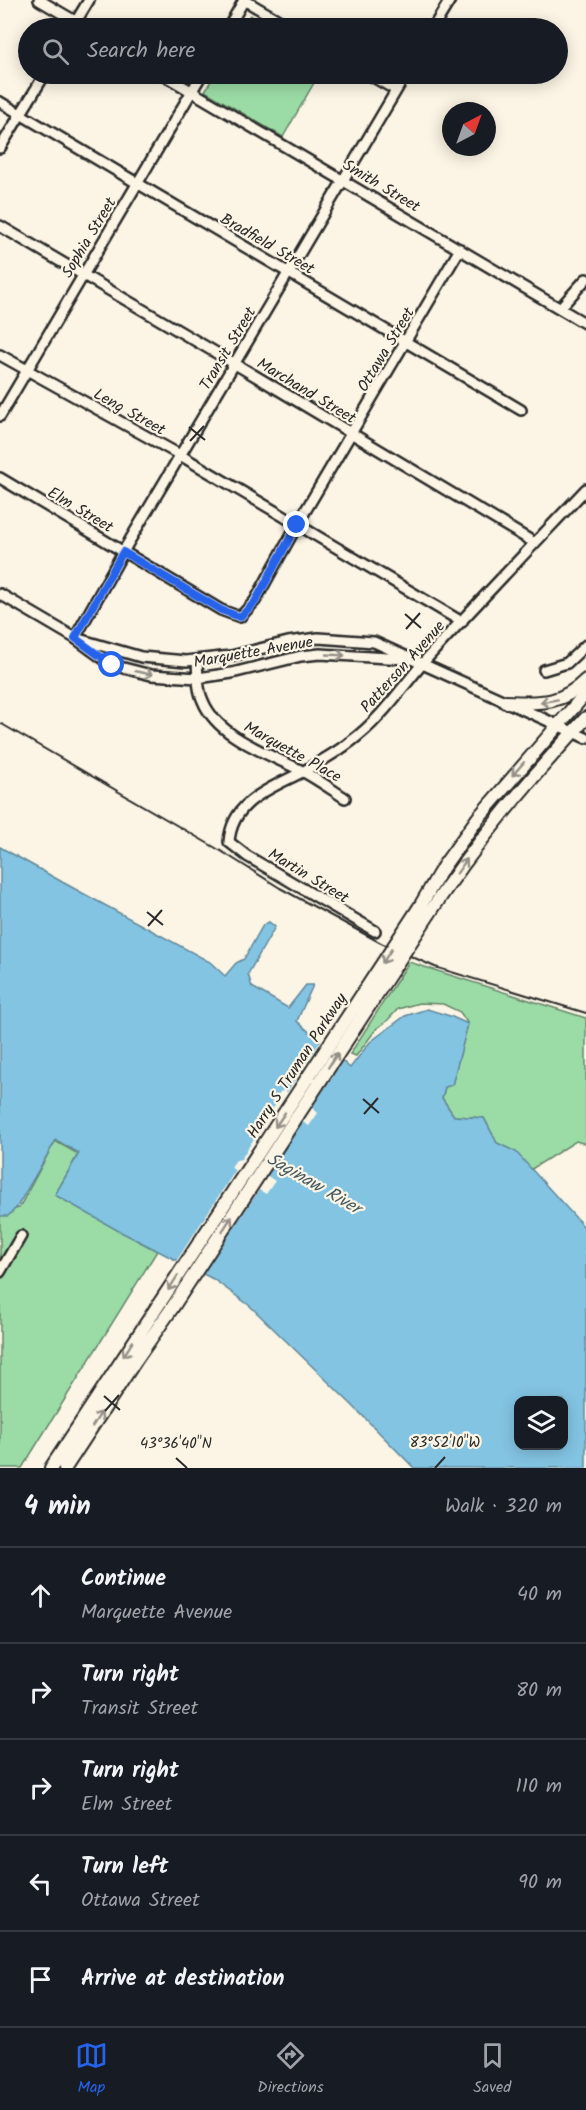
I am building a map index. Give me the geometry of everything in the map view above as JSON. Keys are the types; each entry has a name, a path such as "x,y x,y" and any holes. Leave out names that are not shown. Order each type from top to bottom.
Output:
{"main road":[{"path":"505,702 554,701 572,692 586,681"},
{"name":"Harry S Truman Parkway","path":"424,911 443,867 478,818 586,693"},
{"name":"Harry S Truman Parkway","path":"51,1468 166,1304 424,911 528,783 586,718"},
{"name":"Harry S Truman Parkway","path":"64,1468 135,1361 166,1304"}],"street":[{"path":"39,0 64,18"},
{"path":"78,18 89,0"},
{"path":"234,18 244,0 275,18"},
{"path":"439,18 450,0"},
{"path":"0,148 39,84"},
{"name":"Smith Street","path":"180,84 586,324"},
{"name":"Sophia Street","path":"0,416 196,84"},
{"path":"386,84 396,90"},
{"name":"Transit Street","path":"75,638 123,552 400,84"},
{"name":"Bradfield Street","path":"0,102 521,410"},
{"name":"Marchand Street","path":"0,226 535,543"},
{"name":"Ottawa Street","path":"240,617 255,602 297,525 460,249"},
{"path":"560,308 586,279"},
{"name":"Leng Street","path":"0,355 180,455 462,622"},
{"name":"Elm Street","path":"0,478 221,610 240,617"},
{"name":"Patterson Avenue","path":"229,843 230,830 238,815 263,791 303,771 350,742 380,716 422,665 586,489"},
{"name":"Marquette Avenue","path":"0,594 75,638 112,665 151,675 198,678 320,654 411,660"},
{"name":"Marquette Avenue","path":"75,638 141,657 170,661 231,656 288,642 333,638 374,642 586,738"},
{"path":"544,670 567,663 586,645"},
{"path":"197,660 198,678"},
{"name":"Marquette Place","path":"198,678 203,703 229,732 261,753 303,771 345,798"},
{"name":"Martin Street","path":"229,843 247,856 375,931"},
{"path":"0,1272 21,1236"}],"green space":[{"path":"209,84 313,84 283,137 205,91"},
{"path":"409,962 586,1018 586,1144 576,1141 530,1170 516,1152 497,1143 484,1118 454,1116 442,1098 445,1087 452,1085 468,1024 460,1012 443,1004 419,1003 398,1009 377,1028 356,1056 350,1054"},
{"path":"55,1141 78,1154 55,1195 157,1251 22,1468 0,1468 0,1212 19,1208"}],"water":[{"name":"Saginaw River","path":"0,847 210,962 225,976 236,963 244,959 263,925 269,922 275,927 248,974 252,987 288,1008 306,985 313,985 297,1021 350,1068 370,1042 405,1016 427,1009 468,1024 452,1085 445,1087 442,1098 454,1116 484,1118 497,1143 516,1152 586,1229 586,1468 414,1468 250,1306 213,1279 55,1195 79,1153 56,1140 17,1207 8,1216 0,1216"}],"pier":[{"path":"322,1039 344,1059 312,1108 318,1113 309,1126 301,1121 266,1175 275,1181 266,1194 259,1190 202,1276 175,1263 235,1171 231,1167 236,1160 241,1159 276,1104 275,1099 280,1092 284,1090 287,1092"}],"railway":[{"path":"0,723 221,851 280,888 381,943 435,967 586,1013"}],"route":[{"path":"112,665 75,638 123,552 221,610 240,617 255,602 297,525"}]}
